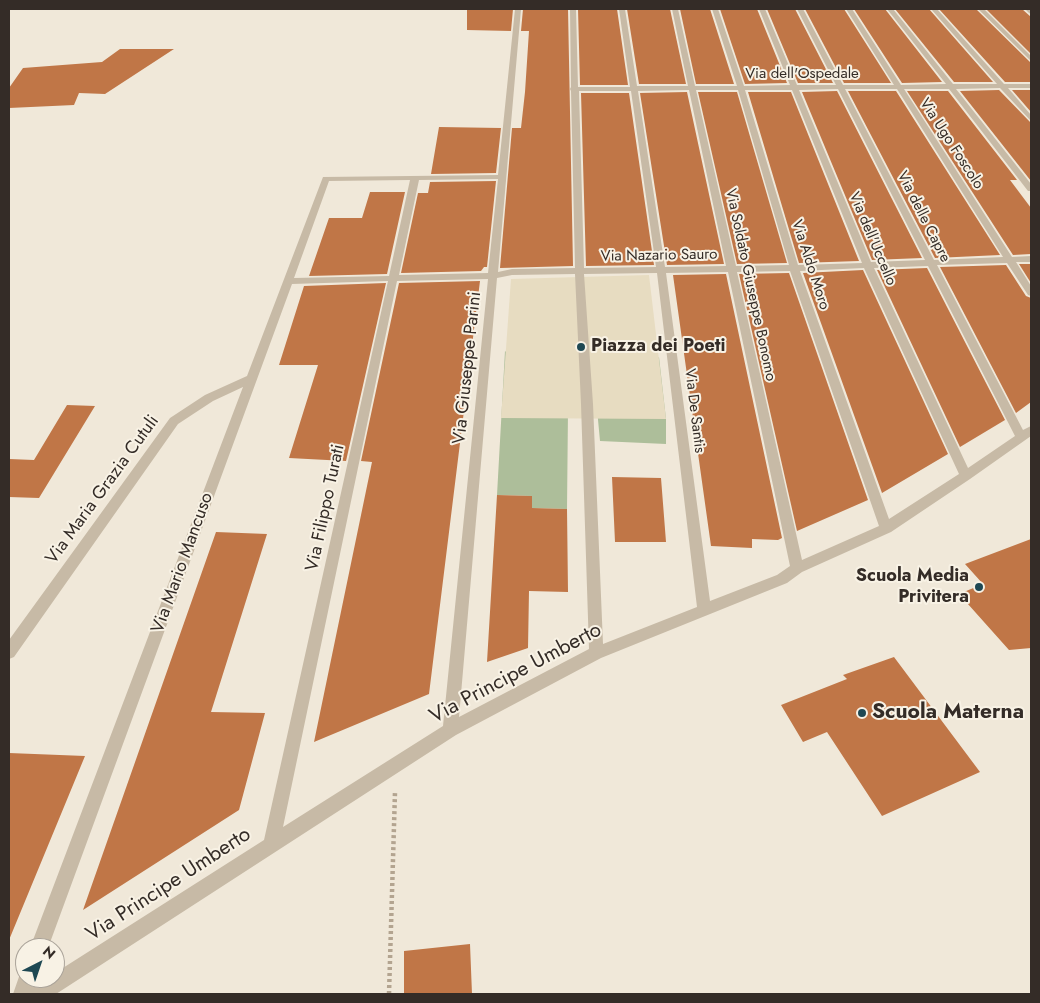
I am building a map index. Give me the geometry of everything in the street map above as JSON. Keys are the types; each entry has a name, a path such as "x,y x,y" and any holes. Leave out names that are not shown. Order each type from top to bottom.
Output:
{"street":[{"name":"Via Giuseppe Parini","path":"450,730 518,9"},
{"path":"573,9 573,88 579,272 587,404 596,653"},
{"name":"Via De Santis","path":"622,9 661,270 704,609"},
{"name":"Via Soldato Giuseppe Bonomo","path":"675,9 797,568"},
{"name":"Via Aldo Moro","path":"715,9 741,88 794,268 886,528"},
{"name":"Via dell'Uccello","path":"762,9 868,266 966,476"},
{"name":"Via delle Capre","path":"800,9 930,262 1026,433"},
{"name":"Via Ugo Foscolo","path":"849,9 1031,293"},
{"path":"890,9 1031,189"},
{"path":"934,9 1031,119"},
{"path":"981,9 1031,59"},
{"path":"1028,9 1031,12"},
{"name":"Via dell'Ospedale","path":"573,88 1031,86"},
{"path":"415,178 502,177"},
{"name":"Via Mario Mancuso","path":"43,938 326,179 415,178"},
{"name":"Via Filippo Turati","path":"271,845 415,178"},
{"name":"Via Nazario Sauro","path":"288,281 494,276 512,272 731,270 868,266 1031,258"},
{"name":"Via Maria Grazia Cutuli","path":"9,652 174,421 209,398 252,378"},
{"name":"Via Principe Umberto","path":"39,994 450,730 596,653 782,579 797,568 886,528 966,476 1026,433"}],"path":[{"path":"389,994 396,766"}],"green space":[{"path":"505,351 568,410 567,509 532,508 532,496 497,495"},
{"path":"659,357 666,419 666,444 600,441 597,409"}],"shaded area":[{"name":"Piazza dei Poeti","path":"649,275 666,419 501,418 511,279"}],"building":[{"path":"467,9 513,9 511,31 467,30"},
{"path":"523,9 568,9 573,266 500,268 512,128 521,128 525,92 529,31 521,31"},
{"path":"578,9 617,9 628,85 580,85"},
{"path":"627,9 670,9 686,84 639,84"},
{"path":"680,9 710,9 734,84 696,84"},
{"path":"720,9 757,9 787,83 745,84"},
{"path":"767,9 795,9 833,83 798,83"},
{"path":"805,9 844,9 891,83 844,83"},
{"path":"854,9 885,9 942,82 902,83"},
{"path":"895,9 929,9 993,82 954,82"},
{"path":"939,9 976,9 1031,63 1031,82 1005,82"},
{"path":"986,9 1022,9 1031,17 1031,54"},
{"path":"120,49 174,49 105,94 79,93 74,105 9,108 9,88 23,68 102,62"},
{"path":"999,90 1031,123 1031,181 960,91"},
{"path":"1012,90 1031,90 1031,112"},
{"path":"837,91 922,258 872,260 802,92"},
{"path":"848,91 896,91 1000,255 935,258"},
{"path":"907,91 948,91 1017,180 1010,180 1031,208 1031,254 1013,255"},
{"path":"687,92 724,264 667,265 640,93"},
{"path":"698,92 737,92 787,263 737,264"},
{"path":"748,92 791,92 859,261 799,263"},
{"path":"581,93 629,93 654,265 586,266"},
{"path":"439,127 501,128 496,173 431,174"},
{"path":"496,181 487,267 484,267 481,271 401,273 418,193 428,193 430,182"},
{"path":"370,192 405,192 387,274 309,276 329,218 362,218"},
{"path":"1019,264 1031,264 1031,283"},
{"path":"1006,265 1026,296 1031,298 1031,402 1016,413 940,267"},
{"path":"927,268 1005,420 960,447 877,270"},
{"path":"863,270 948,454 882,493 803,273"},
{"path":"789,273 868,500 797,531 739,274"},
{"path":"726,274 782,538 778,540 752,539 752,548 711,546 673,275"},
{"path":"480,281 429,694 314,742 372,462 361,461 399,283"},
{"path":"386,283 346,461 289,458 318,365 279,365 304,286"},
{"path":"67,405 95,406 39,498 9,497 9,459 34,460"},
{"path":"612,477 661,478 666,542 615,542"},
{"path":"497,495 532,496 532,508 567,509 568,592 529,591 528,648 487,662"},
{"path":"216,532 267,534 211,712 265,713 239,810 83,910"},
{"path":"1031,539 1031,648 1009,650 959,594 983,584 965,564"},
{"path":"894,657 980,772 882,816 827,732 803,742 781,705 847,679 843,675"},
{"path":"9,753 85,756 9,940"},
{"path":"470,944 472,994 404,994 404,951"}],"place":[{"name":"Piazza dei Poeti","path":"581,347"},
{"name":"Scuola Media Privitera","path":"979,587"},
{"name":"Scuola Materna","path":"862,713"}]}
